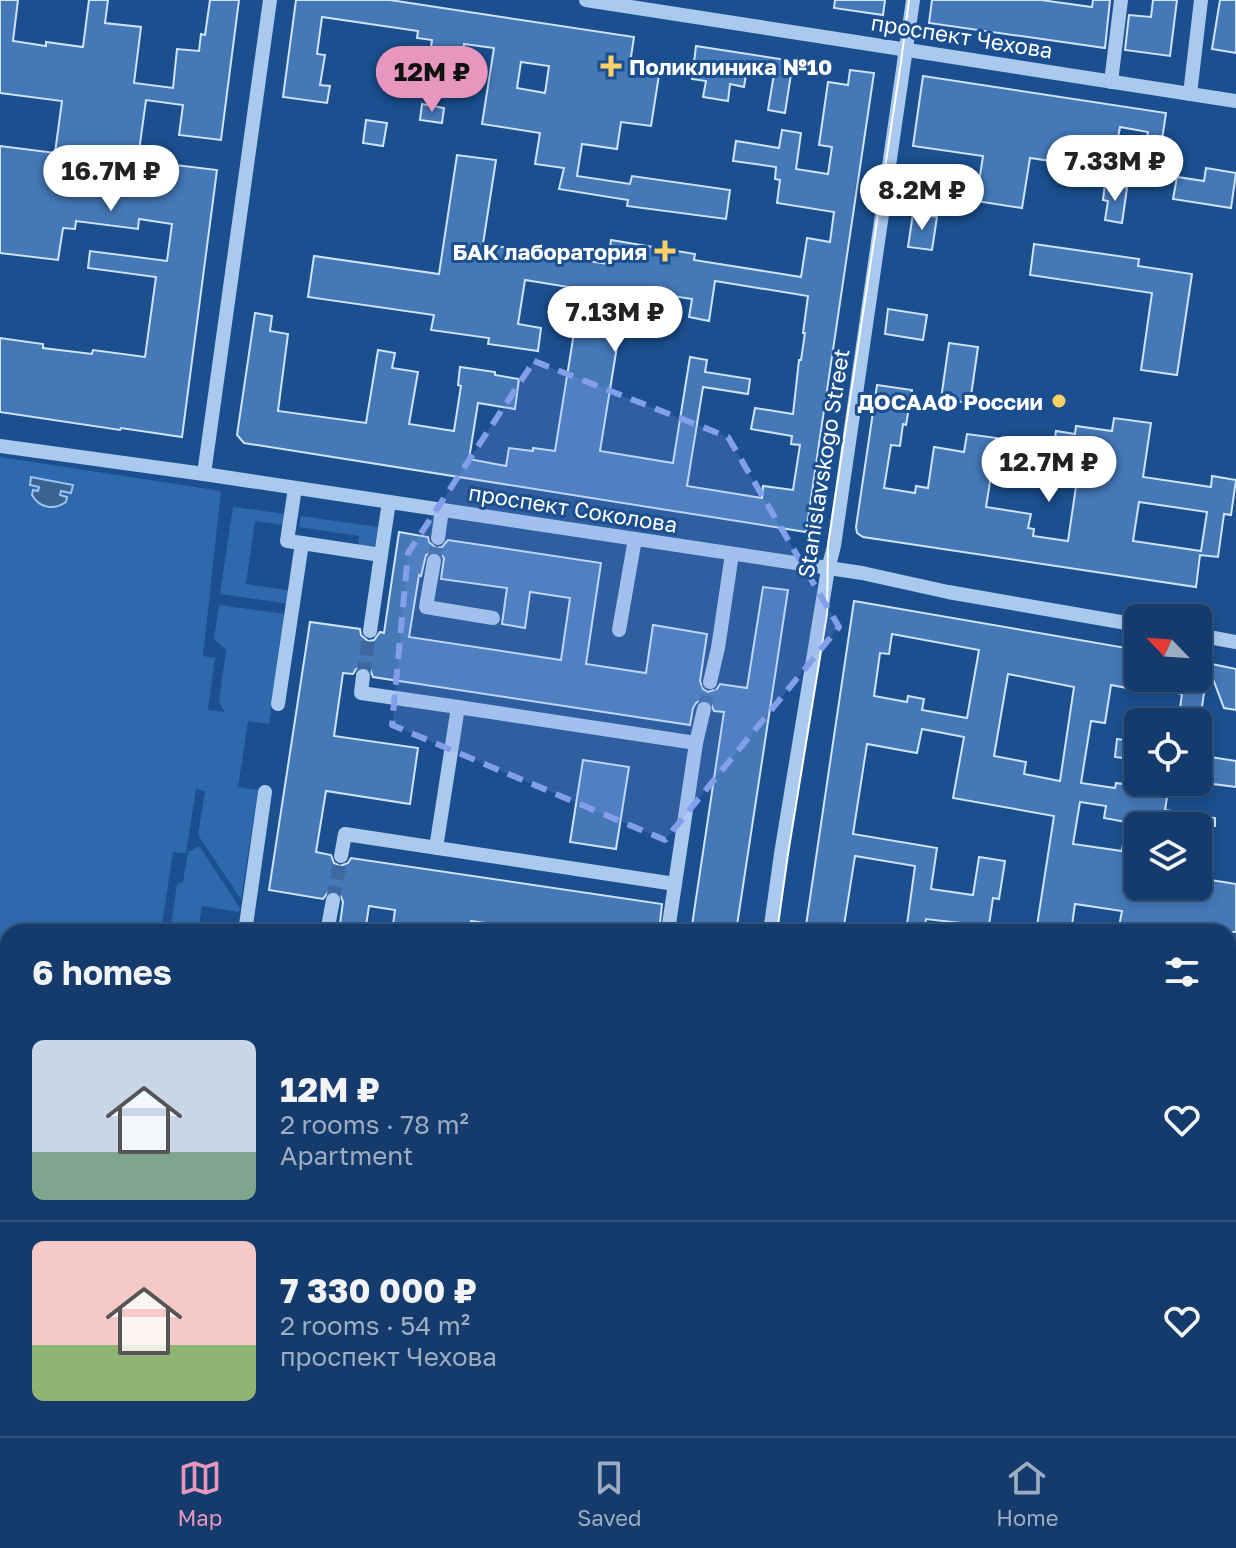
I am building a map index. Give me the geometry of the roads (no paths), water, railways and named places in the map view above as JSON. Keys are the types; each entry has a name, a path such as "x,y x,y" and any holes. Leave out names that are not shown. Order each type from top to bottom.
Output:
{"street":[{"path":"204,474 270,0"},
{"name":"проспект Чехова","path":"586,0 645,5 907,50 1236,101"},
{"name":"Stanislavskogo Street","path":"771,924 836,531 913,0"},
{"path":"1111,82 1121,0"},
{"path":"1190,94 1201,0"},
{"name":"проспект Соколова","path":"0,446 862,573 948,592 1124,623"},
{"path":"295,488 287,541 381,555"},
{"path":"370,631 389,502"},
{"path":"438,538 442,510"},
{"path":"619,630 635,539"},
{"path":"278,704 302,543"},
{"path":"710,682 732,554"},
{"path":"434,561 426,607 493,618"},
{"path":"1212,638 1236,642"},
{"path":"363,676 361,693 696,743"},
{"path":"436,848 458,707"},
{"path":"669,924 696,743 704,709"},
{"path":"246,924 265,792"},
{"path":"341,856 345,834 675,884"},
{"path":"328,924 333,900"}],"tunnel":[{"path":"434,561 438,538"},
{"path":"363,676 370,631"},
{"path":"704,709 710,682"},
{"path":"333,900 341,856"}],"tram line":[{"path":"778,924 827,614 828,545 909,0"}],"place":[{"name":"Поликлиника №10","path":"611,66"},
{"name":"БАК лаборатория","path":"665,251"},
{"name":"ДОСААФ России","path":"1059,401"}]}
